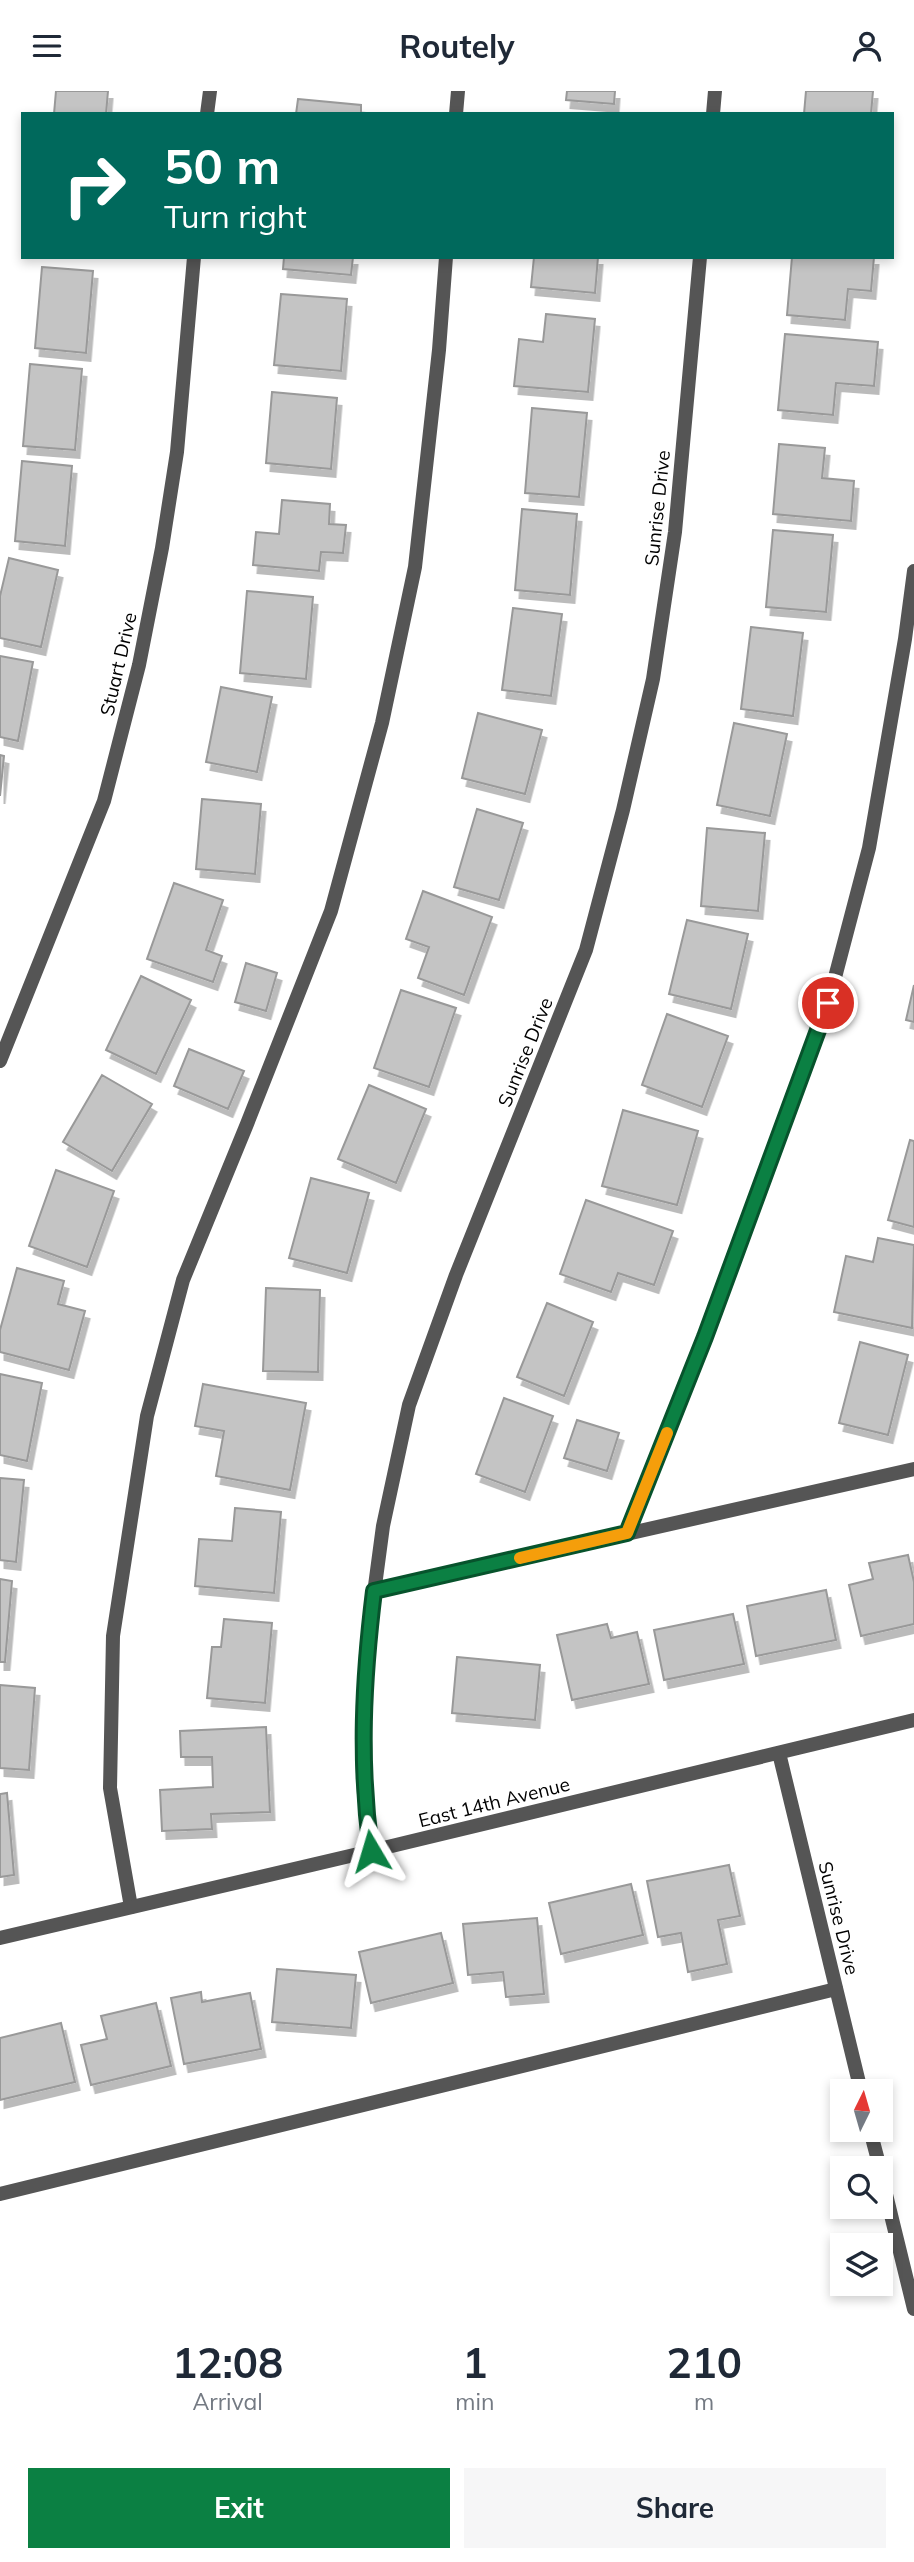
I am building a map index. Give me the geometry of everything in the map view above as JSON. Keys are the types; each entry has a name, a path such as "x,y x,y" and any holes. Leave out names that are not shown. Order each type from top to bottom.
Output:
{"street":[{"path":"207,112 209,91"},
{"path":"456,112 458,91"},
{"path":"713,112 715,91"},
{"name":"Stuart Drive","path":"0,1061 104,800 139,665 162,548 177,451 194,259"},
{"path":"131,1907 110,1787 113,1636 147,1416 183,1280 331,911 382,723 415,568 439,350 446,259"},
{"name":"Sunrise Drive","path":"371,1851 362,1753 366,1653 383,1525 409,1405 456,1275 586,950 623,810 653,679 675,532 700,259"},
{"path":"627,1533 705,1337 828,1003 869,848 914,571"},
{"path":"374,1591 914,1468"},
{"name":"East 14th Avenue","path":"0,1938 914,1720"},
{"name":"Sunrise Drive","path":"779,1753 858,2079"},
{"path":"0,2193 836,1989"},
{"path":"892,2219 914,2309"}],"building":[{"path":"56,91 108,91 106,112 54,112"},
{"path":"567,91 615,91 614,104 566,100"},
{"path":"806,91 873,91 871,112 804,112"},
{"path":"298,99 361,105 361,112 296,112"},
{"path":"284,259 353,259 351,275 283,269"},
{"path":"534,259 598,259 595,293 531,287"},
{"path":"792,259 874,259 871,291 848,289 845,320 787,315"},
{"path":"42,267 93,271 86,353 35,348"},
{"path":"281,294 347,299 341,371 274,365"},
{"path":"546,314 595,319 588,392 514,386 519,339 543,342"},
{"path":"785,334 878,342 874,386 836,383 833,415 778,410"},
{"path":"30,364 82,369 75,450 23,446"},
{"path":"272,392 337,398 331,469 266,463"},
{"path":"532,408 587,413 579,497 525,493"},
{"path":"779,444 825,448 822,478 854,481 851,521 773,514"},
{"path":"22,461 72,466 65,546 15,541"},
{"path":"282,500 330,504 329,524 346,525 343,553 321,552 319,571 253,565 256,532 279,534"},
{"path":"522,509 577,514 570,595 515,590"},
{"path":"773,530 833,535 826,612 766,607"},
{"path":"9,558 58,570 41,647 0,638 0,596"},
{"path":"247,591 313,597 306,679 240,673"},
{"path":"513,608 562,614 551,696 502,690"},
{"path":"751,627 803,633 793,716 741,709"},
{"path":"0,656 33,662 18,741 0,737"},
{"path":"221,687 272,697 257,772 206,762"},
{"path":"478,713 542,730 525,794 462,778"},
{"path":"734,723 787,734 770,816 717,805"},
{"path":"0,755 4,756 0,796"},
{"path":"202,799 261,804 255,874 196,869"},
{"path":"477,809 523,823 499,900 454,887"},
{"path":"707,828 765,833 758,911 701,906"},
{"path":"174,883 223,900 206,950 222,956 213,982 147,959"},
{"path":"423,891 492,917 464,995 418,978 429,947 406,939"},
{"path":"687,920 748,934 731,1009 669,994"},
{"path":"246,963 277,973 266,1011 235,1002"},
{"path":"141,976 191,1000 156,1074 106,1050"},
{"path":"914,985 914,1022 906,1020"},
{"path":"401,990 456,1008 429,1087 374,1068"},
{"path":"667,1014 728,1036 702,1107 642,1085"},
{"path":"189,1049 244,1071 228,1109 174,1086"},
{"path":"102,1075 152,1104 112,1171 63,1142"},
{"path":"369,1085 426,1109 396,1183 338,1159"},
{"path":"623,1110 698,1131 677,1205 602,1186"},
{"path":"910,1140 914,1141 914,1227 888,1220"},
{"path":"56,1170 114,1191 87,1267 29,1246"},
{"path":"311,1178 369,1193 347,1273 289,1258"},
{"path":"586,1200 673,1231 654,1285 618,1273 611,1292 560,1274"},
{"path":"878,1238 914,1245 912,1328 834,1312 846,1256 873,1262"},
{"path":"17,1268 64,1281 58,1304 85,1311 69,1370 0,1352 0,1330"},
{"path":"266,1288 320,1290 318,1372 263,1371"},
{"path":"547,1303 593,1322 564,1396 517,1377"},
{"path":"860,1342 908,1355 888,1435 839,1423"},
{"path":"0,1374 42,1383 27,1461 0,1455"},
{"path":"203,1384 306,1403 290,1490 216,1476 224,1431 195,1426"},
{"path":"504,1398 553,1416 525,1492 476,1474"},
{"path":"577,1420 619,1433 607,1471 564,1458"},
{"path":"0,1478 24,1480 16,1562 0,1560"},
{"path":"235,1508 281,1512 274,1593 195,1586 199,1539 232,1541"},
{"path":"908,1555 914,1582 914,1624 861,1636 849,1585 873,1579 869,1563"},
{"path":"0,1579 12,1581 5,1662 0,1662"},
{"path":"826,1590 836,1640 756,1656 747,1606"},
{"path":"733,1614 744,1664 664,1680 654,1630"},
{"path":"224,1619 272,1623 265,1703 207,1698 212,1647 221,1647"},
{"path":"607,1624 611,1638 637,1632 649,1684 572,1700 557,1635"},
{"path":"457,1657 540,1665 535,1720 452,1713"},
{"path":"0,1685 35,1688 29,1770 0,1768"},
{"path":"266,1727 270,1812 211,1814 212,1829 162,1831 160,1790 213,1787 212,1757 181,1757 180,1731"},
{"path":"7,1793 14,1875 0,1877 0,1794"},
{"path":"729,1865 740,1916 718,1920 727,1964 688,1972 681,1933 658,1937 647,1881"},
{"path":"631,1884 643,1935 561,1954 549,1903"},
{"path":"537,1918 544,1994 506,1997 503,1972 468,1975 463,1924"},
{"path":"441,1933 453,1983 371,2003 359,1952"},
{"path":"277,1969 356,1975 351,2028 272,2022"},
{"path":"201,1992 202,2002 250,1993 261,2049 184,2064 171,1998"},
{"path":"156,2003 171,2066 91,2085 81,2045 107,2039 101,2016"},
{"path":"61,2023 75,2082 0,2100 0,2038"}],"slow traffic":[{"path":"520,1558 627,1533 667,1433"}],"route":[{"path":"371,1851 362,1753 366,1653 374,1591 627,1533 705,1337 828,1003"}]}
